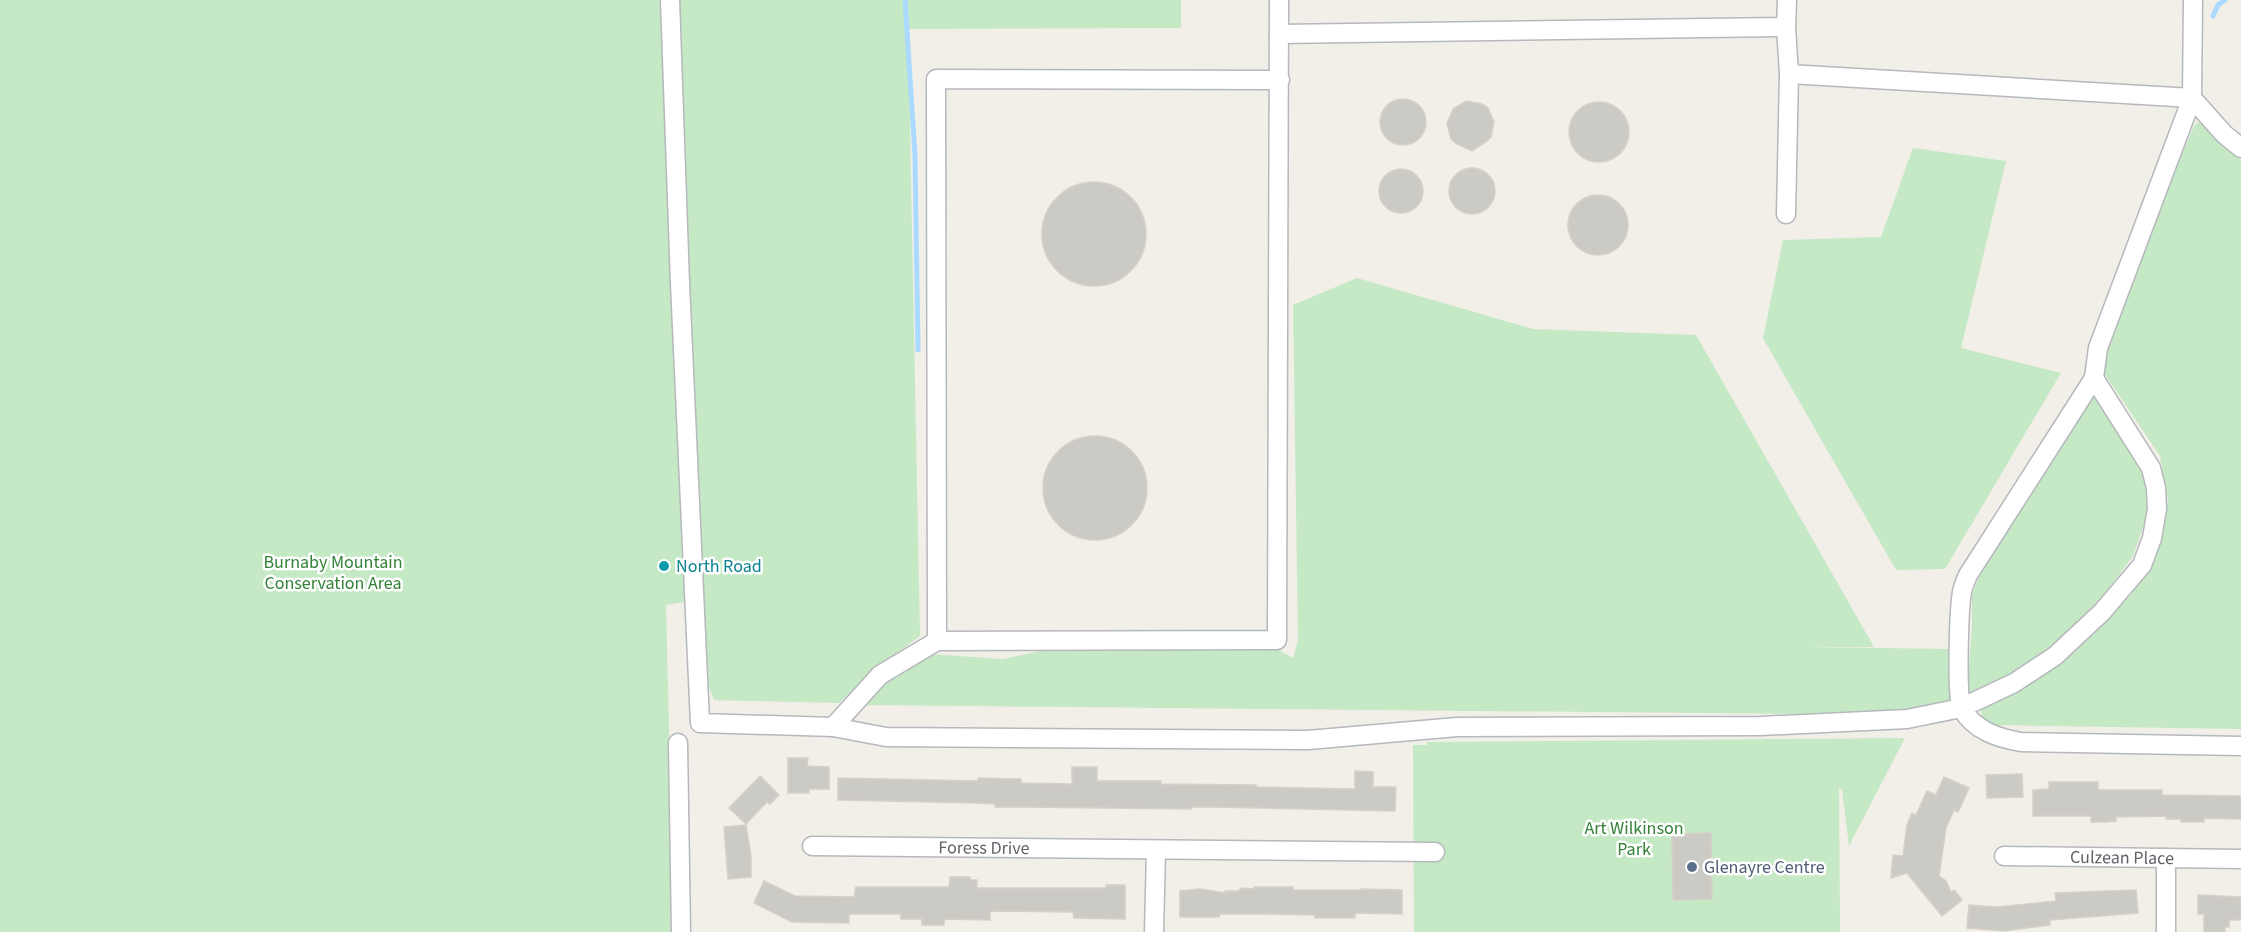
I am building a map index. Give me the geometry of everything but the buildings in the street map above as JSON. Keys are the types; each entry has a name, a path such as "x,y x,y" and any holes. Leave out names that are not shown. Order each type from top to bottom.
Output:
{"street":[{"path":"670,0 700,723 833,726 886,737 1308,740 1456,727 1761,726 1896,720 1961,708 2014,683 2055,656 2102,612 2142,565 2152,538 2157,509 2156,488 2151,468 2094,378"},
{"path":"833,726 880,675 937,641 1278,640 1279,0"},
{"path":"1786,214 1789,74 1787,0"},
{"path":"2193,0 2192,98 2098,348 2094,378 1968,574 1962,593 1959,668 1961,708 1977,726 1997,738 2021,742 2241,746"},
{"path":"1279,34 1786,27"},
{"path":"1789,74 2192,98 2224,134 2241,148"},
{"path":"937,641 936,79 1280,80"},
{"path":"678,743 681,932"},
{"name":"Foress Drive","path":"812,846 1435,852"},
{"path":"1154,932 1156,850"},
{"name":"Culzean Place","path":"2004,856 2241,859"},
{"path":"2166,858 2166,932"}],"green space":[{"name":"Burnaby Mountain Conservation Area","path":"0,0 1181,0 1181,28 908,29 920,636 871,673 839,703 714,700 702,669 701,599 666,605 674,932 0,932"},
{"path":"2199,122 2209,127 2241,160 2241,729 1993,725 1982,717 1981,710 1989,703 2065,659 2131,595 2156,551 2168,501 2160,456 2100,367 2123,294 2194,126"},
{"path":"1913,148 2006,161 1961,348 2061,373 1945,569 1896,570 1763,338 1783,240 1881,237"},
{"path":"1357,278 1533,329 1696,335 1874,647 1800,647 1953,649 1953,696 1941,708 1904,715 861,705 886,677 930,654 1003,659 1059,647 1274,647 1293,658 1298,641 1293,305"},
{"path":"2094,393 2147,475 2149,509 2133,556 2106,592 2059,641 2017,672 1972,694 1967,691 1972,594 1986,560"},
{"name":"Art Wilkinson Park","path":"1905,738 1849,846 1842,790 1839,787 1840,932 1414,932 1413,745 1427,745 1427,742"}],"waterway":[{"path":"905,0 915,156 918,350"},
{"path":"2213,16 2218,5 2225,0"}],"place":[{"name":"North Road","path":"664,566"},
{"name":"Glenayre Centre","path":"1692,867"}]}
